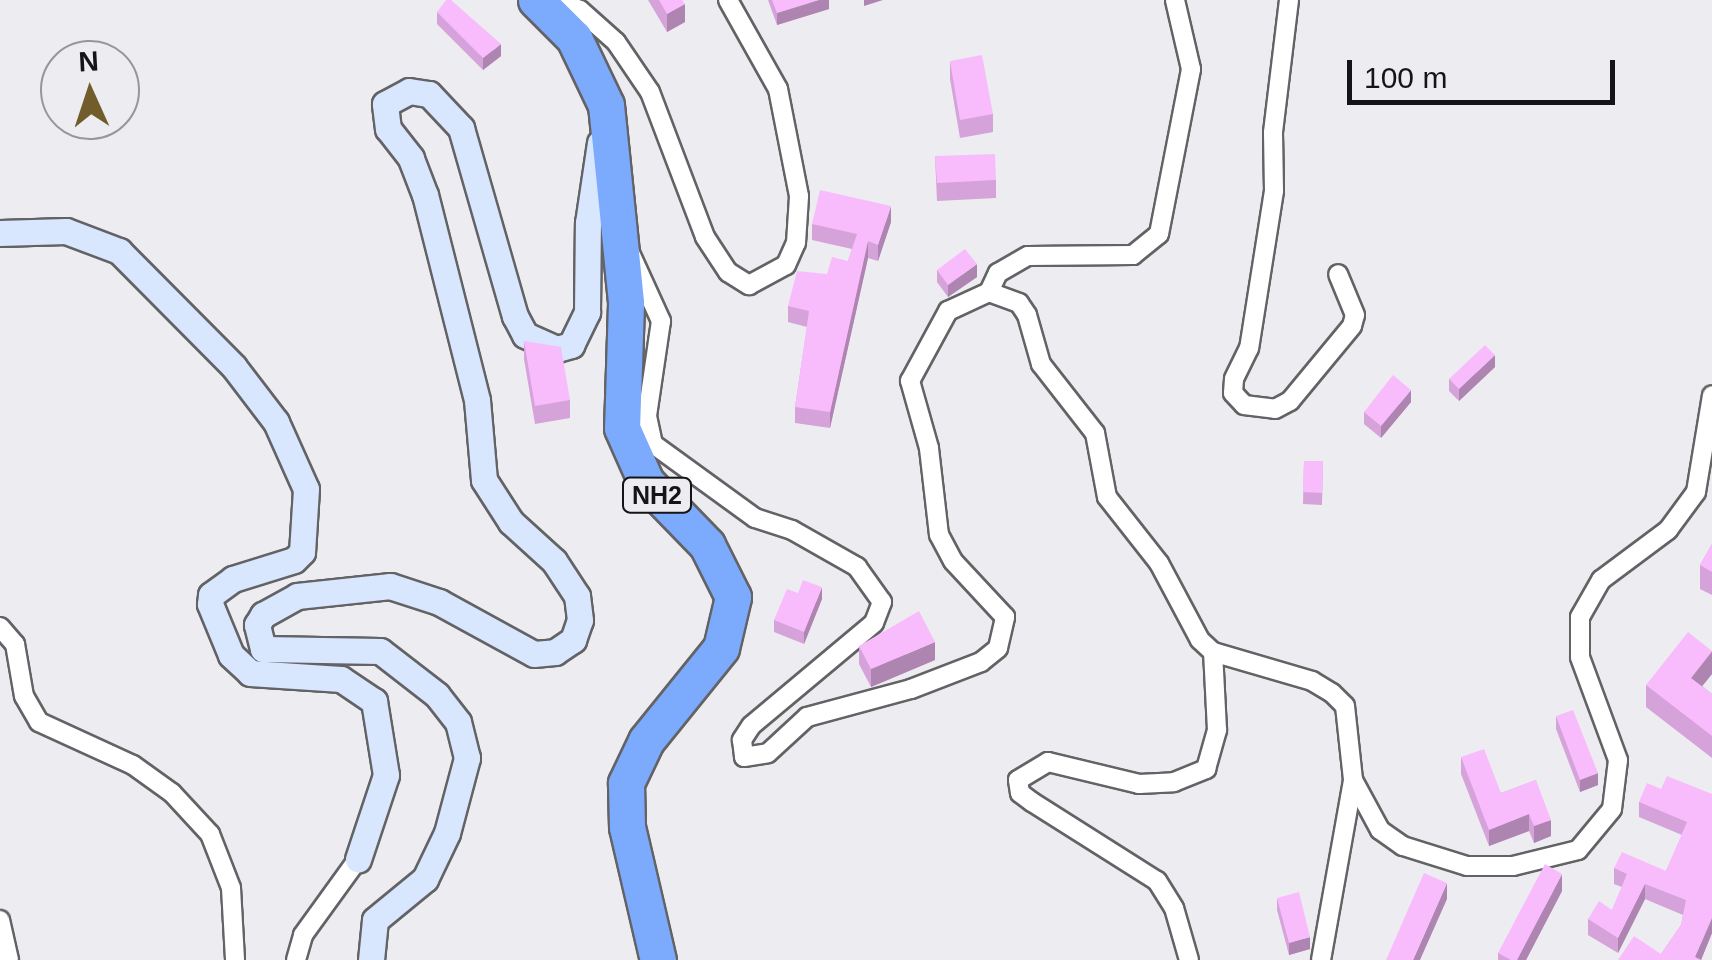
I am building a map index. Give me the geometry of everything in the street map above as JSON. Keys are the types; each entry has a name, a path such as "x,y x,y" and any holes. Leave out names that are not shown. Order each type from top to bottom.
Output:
{"highway":[{"name":"NH2","path":"536,0 574,38 606,105 615,226 626,303 622,428 646,482 706,545 733,597 732,623 721,648 646,741 626,783 627,828 658,960"}],"main road":[{"path":"370,960 375,920 425,880 447,833 468,758 458,722 438,694 380,652 263,649 258,625 262,615 297,596 390,586 439,602 534,654 555,652 573,640 580,620 577,596 554,562 512,522 484,480 477,400 425,195 411,158 388,129 385,104 409,91 429,94 461,128 516,316 525,334 556,349 571,345 587,312 588,223 606,105"},
{"path":"0,233 66,231 119,252 223,355 276,422 306,490 302,552 294,560 233,579 211,594 210,604 231,655 250,674 341,680 374,701 384,729 386,775 358,859"}],"street":[{"path":"556,0 580,10 616,42 650,92 706,237 728,272 749,285 786,265 796,243 799,196 778,89 728,0"},
{"path":"615,226 661,321 647,416 653,444 755,518 792,530 857,567 882,602 874,623 751,726 740,750 754,760 807,717 911,689 981,662 998,648 1005,617 953,561 939,535 929,448 910,381 948,310 988,292 998,272 1028,256 1133,255 1159,234 1191,69 1175,0"},
{"path":"1288,0 1273,133 1274,191 1249,348 1234,378 1233,393 1244,406 1275,409 1290,401 1346,335 1355,314 1338,274"},
{"path":"988,292 1019,303 1027,315 1040,364 1095,432 1107,497 1159,563 1213,652 1217,730 1206,770 1174,782 1138,784 1048,762 1018,780 1020,792 1157,882 1174,908 1189,960"},
{"path":"1353,780 1380,830 1402,846 1467,866 1550,859 1578,850 1598,832 1612,810 1618,760 1580,657 1580,616 1601,580 1668,530 1696,492 1712,395"},
{"path":"0,627 15,644 24,696 39,722 133,765 172,793 210,834 231,888 234,960"},
{"path":"1213,652 1312,680 1345,706 1353,780 1321,960"},
{"path":"296,960 303,936 358,859"},
{"path":"0,920 10,960"}],"building":[{"path":"446,0 451,0 501,44 483,58 437,12"},
{"path":"659,0 682,0 685,4 667,14"},
{"path":"772,0 819,0 777,13"},
{"path":"982,55 993,114 960,120 950,61"},
{"path":"995,154 996,180 937,183 935,156"},
{"path":"820,190 891,206 878,245 868,241 830,412 795,407 809,311 788,306 797,271 827,274 832,257 848,261 857,234 812,224"},
{"path":"965,249 977,264 948,285 937,270"},
{"path":"524,341 561,347 570,400 535,406"},
{"path":"1485,345 1495,355 1459,389 1449,379"},
{"path":"1393,375 1411,390 1381,426 1364,412"},
{"path":"1304,461 1323,461 1322,493 1303,492"},
{"path":"1712,544 1712,572 1700,565"},
{"path":"803,580 822,587 804,632 774,620 787,589 798,593"},
{"path":"919,611 935,642 871,669 859,646"},
{"path":"1688,632 1712,651 1691,678 1712,694 1712,736 1646,685"},
{"path":"1573,710 1598,773 1580,780 1556,716"},
{"path":"1484,749 1501,793 1536,780 1551,820 1534,826 1529,814 1489,830 1461,757"},
{"path":"1667,776 1712,794 1712,918 1695,957 1701,960 1618,960 1634,936 1661,954 1681,925 1686,900 1645,884 1618,938 1588,919 1599,901 1612,910 1627,874 1614,868 1622,852 1666,871 1687,822 1639,802 1647,783 1661,789"},
{"path":"1545,864 1562,874 1517,960 1511,960 1498,953"},
{"path":"1424,873 1447,883 1413,960 1386,960"},
{"path":"1299,892 1310,937 1289,943 1277,898"}]}
